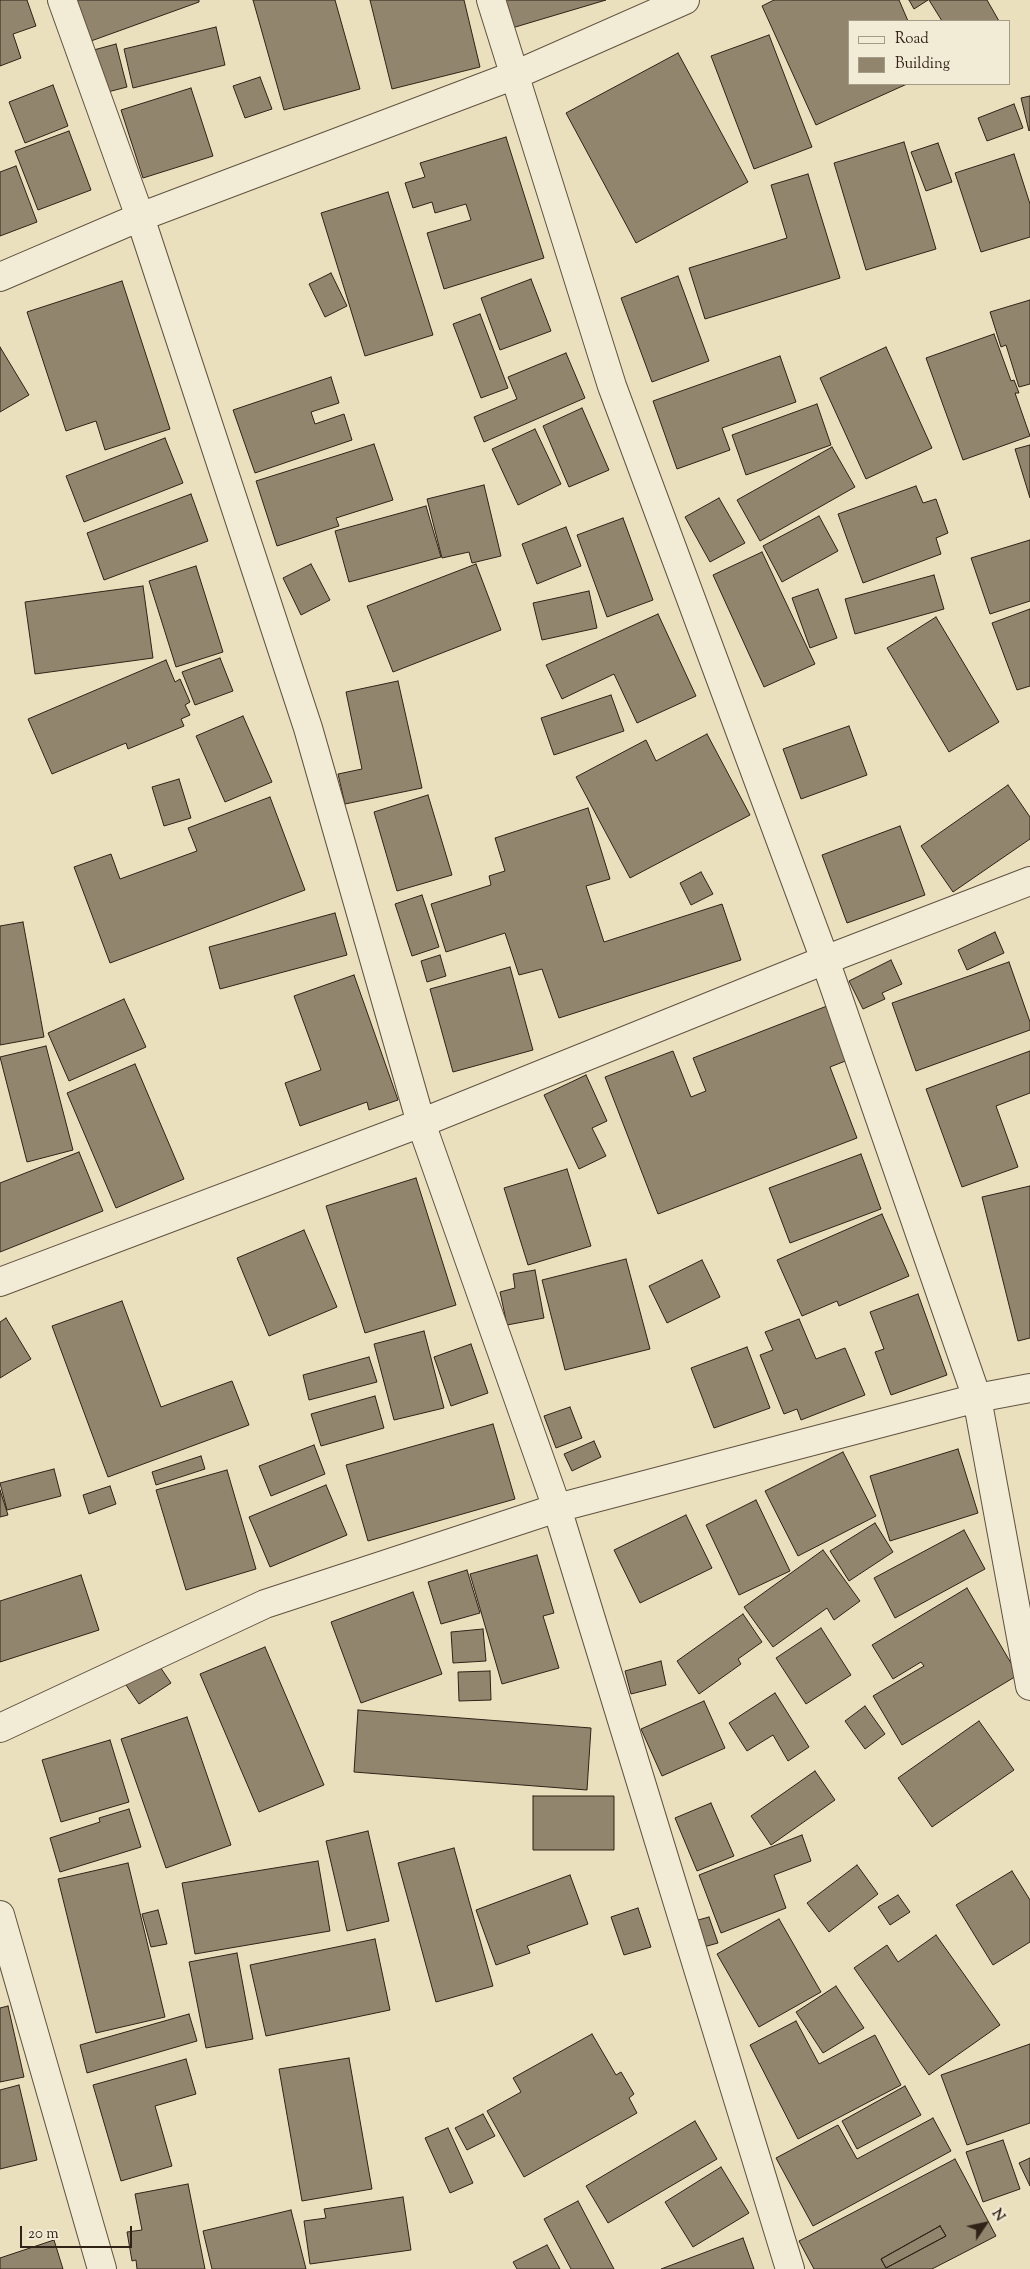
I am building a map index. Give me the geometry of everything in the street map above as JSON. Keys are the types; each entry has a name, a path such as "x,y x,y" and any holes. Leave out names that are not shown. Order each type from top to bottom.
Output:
{"street":[{"path":"62,0 140,218 308,728 421,1123 557,1508 790,2269"},
{"path":"490,0 612,386 825,960 976,1398 1030,1686"},
{"path":"0,277 140,218 515,75 685,0"},
{"path":"0,1282 421,1123 825,960 1030,881"},
{"path":"0,1728 265,1604 557,1508 976,1398 1030,1388"},
{"path":"0,1915 102,2269"}],"building":[{"path":"0,0 27,0 36,26 13,34 21,58 0,66"},
{"path":"76,0 199,0 199,2 91,41"},
{"path":"253,0 335,0 360,89 284,110"},
{"path":"370,0 464,0 480,67 392,89"},
{"path":"504,0 606,0 512,28"},
{"path":"774,0 899,0 908,20 848,20 848,85 905,85 816,125 762,6"},
{"path":"909,0 928,0 914,9"},
{"path":"929,0 987,0 998,20 941,20"},
{"path":"216,27 225,65 133,88 124,49"},
{"path":"769,35 812,147 754,169 711,56"},
{"path":"116,44 127,87 100,94 90,51"},
{"path":"678,53 748,182 636,243 566,113"},
{"path":"260,77 272,109 245,118 233,86"},
{"path":"53,85 68,126 25,143 9,102"},
{"path":"191,88 213,156 143,178 121,110"},
{"path":"1030,96 1030,130 1029,131 1021,98"},
{"path":"1014,104 1023,128 987,141 978,118"},
{"path":"69,131 91,190 38,210 15,151"},
{"path":"506,137 544,258 444,289 427,233 471,220 466,204 435,213 432,202 413,208 405,183 425,177 420,163"},
{"path":"904,142 936,249 866,270 834,163"},
{"path":"938,143 952,182 926,191 911,152"},
{"path":"1014,154 1030,204 1030,237 981,252 955,173"},
{"path":"16,166 37,222 0,236 0,172"},
{"path":"808,174 840,278 705,319 689,268 787,238 771,185"},
{"path":"388,192 433,335 365,356 321,213"},
{"path":"331,273 347,306 325,317 309,284"},
{"path":"678,276 709,361 652,382 621,298"},
{"path":"531,279 551,331 500,350 481,298"},
{"path":"122,281 170,429 105,450 96,421 66,431 27,312"},
{"path":"1030,300 1030,384 1019,387 1006,345 1001,347 990,312"},
{"path":"480,314 508,388 481,398 453,324"},
{"path":"994,334 1011,381 1014,380 1019,393 1015,393 1030,436 963,460 926,358"},
{"path":"0,347 29,395 0,412"},
{"path":"886,347 932,448 866,479 820,378"},
{"path":"566,353 585,398 484,442 474,417 517,399 508,377"},
{"path":"780,356 796,402 722,428 730,450 677,469 653,401"},
{"path":"331,377 339,403 311,412 315,424 344,414 352,440 255,473 233,410"},
{"path":"817,404 831,445 746,475 732,435"},
{"path":"582,408 609,470 569,487 543,426"},
{"path":"535,429 561,484 518,505 492,449"},
{"path":"165,438 183,483 84,522 66,476"},
{"path":"374,444 393,500 336,518 339,526 277,546 256,481"},
{"path":"1030,445 1030,498 1015,449"},
{"path":"832,447 855,487 760,541 737,500"},
{"path":"484,485 501,556 472,563 469,552 442,558 427,499"},
{"path":"916,486 923,503 936,499 948,533 936,538 941,554 863,583 838,514"},
{"path":"191,494 208,541 104,580 87,533"},
{"path":"719,498 745,543 710,562 685,517"},
{"path":"426,506 441,557 349,582 335,531"},
{"path":"819,516 838,551 782,582 763,546"},
{"path":"623,518 653,600 607,617 577,535"},
{"path":"566,527 581,566 537,584 522,544"},
{"path":"1030,540 1030,601 990,614 971,558"},
{"path":"762,552 815,664 764,687 713,575"},
{"path":"311,564 330,600 301,615 283,578"},
{"path":"476,564 501,630 393,672 367,606"},
{"path":"196,566 223,652 176,667 149,581"},
{"path":"934,575 944,609 855,634 845,599"},
{"path":"143,586 153,658 35,674 25,602"},
{"path":"818,589 837,638 810,648 792,598"},
{"path":"589,591 597,628 542,640 533,603"},
{"path":"1030,609 1030,686 1017,690 992,623"},
{"path":"658,614 696,696 637,723 614,674 562,699 546,665"},
{"path":"936,617 999,722 949,752 887,648"},
{"path":"220,658 233,691 195,705 182,672"},
{"path":"166,660 175,682 180,679 190,702 185,705 190,715 181,719 184,726 128,749 126,743 52,774 28,719"},
{"path":"398,681 422,788 345,804 338,774 362,769 346,692"},
{"path":"611,695 624,731 554,755 541,718"},
{"path":"243,716 272,782 225,802 196,736"},
{"path":"849,726 867,775 801,799 783,749"},
{"path":"707,734 750,815 630,878 576,777 646,740 656,761"},
{"path":"179,779 191,818 164,826 152,787"},
{"path":"1008,785 1030,817 1030,839 953,892 921,846"},
{"path":"428,795 452,875 397,891 374,812"},
{"path":"270,797 305,890 110,963 74,867 111,854 120,879 197,851 188,828"},
{"path":"588,808 610,879 586,886 604,942 722,904 741,960 559,1018 542,969 519,975 505,933 446,952 431,904 491,885 489,876 505,871 495,838"},
{"path":"900,826 925,895 847,923 822,855"},
{"path":"701,872 713,894 691,905 680,883"},
{"path":"422,895 439,947 412,956 395,904"},
{"path":"335,913 347,955 220,989 209,947"},
{"path":"23,922 44,1037 0,1045 0,926"},
{"path":"995,932 1004,953 967,970 958,950"},
{"path":"440,955 446,976 427,982 421,961"},
{"path":"891,960 902,984 882,993 885,999 863,1009 849,981"},
{"path":"1009,962 1030,1022 1030,1030 916,1071 892,1003"},
{"path":"510,967 533,1050 453,1072 430,989"},
{"path":"354,975 398,1100 369,1110 367,1102 300,1126 285,1083 321,1070 294,996"},
{"path":"124,999 146,1047 69,1081 48,1033"},
{"path":"827,1006 848,1060 830,1067 857,1138 658,1214 605,1077 673,1051 691,1097 706,1091 693,1058"},
{"path":"46,1046 73,1150 27,1162 0,1057"},
{"path":"1030,1051 1030,1093 996,1106 1018,1167 962,1187 926,1089"},
{"path":"135,1064 184,1179 116,1208 67,1093"},
{"path":"586,1075 607,1121 592,1128 606,1156 579,1169 544,1095"},
{"path":"79,1152 103,1211 0,1252 0,1183"},
{"path":"861,1154 881,1209 790,1243 769,1188"},
{"path":"567,1169 591,1246 528,1265 504,1188"},
{"path":"416,1178 456,1305 365,1333 326,1206"},
{"path":"1030,1186 1030,1338 1018,1341 982,1197"},
{"path":"882,1214 909,1276 839,1306 837,1301 802,1316 777,1260"},
{"path":"304,1230 337,1307 269,1336 237,1258"},
{"path":"626,1259 650,1349 565,1370 542,1280"},
{"path":"702,1260 720,1297 667,1323 649,1286"},
{"path":"535,1270 544,1318 507,1325 500,1292 515,1288 513,1274"},
{"path":"918,1294 947,1375 891,1395 875,1352 884,1349 870,1312"},
{"path":"122,1301 161,1407 232,1381 249,1425 108,1477 52,1326"},
{"path":"6,1318 31,1359 0,1378 0,1322"},
{"path":"799,1319 816,1359 845,1348 865,1395 801,1420 797,1409 784,1414 760,1355 773,1350 765,1332"},
{"path":"424,1331 444,1408 394,1420 374,1344"},
{"path":"471,1344 488,1393 451,1406 434,1357"},
{"path":"747,1347 770,1408 714,1428 691,1368"},
{"path":"369,1357 377,1382 309,1400 303,1375"},
{"path":"375,1396 384,1428 321,1446 311,1414"},
{"path":"570,1407 582,1438 556,1448 544,1416"},
{"path":"493,1424 515,1499 368,1541 346,1465"},
{"path":"594,1441 601,1457 572,1471 564,1454"},
{"path":"314,1445 325,1474 271,1496 259,1466"},
{"path":"958,1449 978,1513 890,1541 870,1476"},
{"path":"843,1452 876,1516 798,1556 765,1491"},
{"path":"201,1456 205,1469 156,1485 152,1472"},
{"path":"54,1469 61,1496 7,1510 0,1483"},
{"path":"227,1470 256,1569 186,1590 156,1490"},
{"path":"326,1485 347,1535 270,1567 249,1517"},
{"path":"110,1486 116,1504 89,1514 83,1495"},
{"path":"0,1490 8,1515 0,1517"},
{"path":"756,1500 790,1571 739,1595 706,1525"},
{"path":"686,1515 712,1568 640,1603 614,1550"},
{"path":"875,1523 893,1552 849,1581 830,1551"},
{"path":"964,1530 985,1569 895,1618 874,1578"},
{"path":"823,1550 860,1601 834,1620 827,1608 773,1647 744,1607"},
{"path":"537,1555 554,1613 543,1616 559,1668 502,1684 470,1574"},
{"path":"467,1570 480,1613 441,1624 428,1582"},
{"path":"81,1575 99,1630 0,1662 0,1601"},
{"path":"967,1588 1018,1675 902,1745 873,1696 924,1666 921,1662 893,1679 872,1645"},
{"path":"413,1592 442,1674 361,1703 331,1622"},
{"path":"743,1614 762,1642 738,1659 741,1664 699,1694 677,1661"},
{"path":"821,1628 851,1675 806,1704 776,1658"},
{"path":"483,1629 486,1661 453,1663 451,1632"},
{"path":"265,1647 324,1785 259,1812 200,1674"},
{"path":"156,1661 171,1683 139,1704 124,1682"},
{"path":"661,1661 666,1685 631,1694 625,1671"},
{"path":"490,1671 491,1700 459,1701 458,1672"},
{"path":"775,1693 809,1747 788,1761 773,1735 747,1751 729,1723"},
{"path":"704,1701 725,1748 662,1776 641,1729"},
{"path":"865,1706 885,1734 865,1749 845,1721"},
{"path":"358,1710 591,1728 587,1790 354,1772"},
{"path":"187,1717 231,1845 166,1868 121,1739"},
{"path":"979,1721 1014,1770 932,1827 898,1778"},
{"path":"110,1740 129,1802 61,1822 42,1760"},
{"path":"815,1771 835,1800 771,1845 751,1816"},
{"path":"533,1796 614,1796 614,1850 533,1850"},
{"path":"711,1803 734,1856 697,1871 675,1818"},
{"path":"129,1809 141,1847 60,1872 50,1838 100,1822 99,1818"},
{"path":"368,1831 389,1921 347,1931 326,1841"},
{"path":"802,1835 811,1861 774,1875 786,1908 721,1933 699,1875"},
{"path":"454,1848 493,1986 436,2002 398,1863"},
{"path":"318,1861 330,1931 195,1954 182,1883"},
{"path":"128,1863 165,2017 96,2033 58,1879"},
{"path":"857,1865 878,1894 829,1932 807,1903"},
{"path":"1012,1871 1030,1900 1030,1942 993,1965 956,1905"},
{"path":"570,1875 588,1924 527,1946 530,1953 496,1965 476,1910"},
{"path":"898,1895 910,1912 890,1925 878,1907"},
{"path":"638,1908 651,1947 624,1955 611,1917"},
{"path":"158,1910 167,1944 151,1947 142,1914"},
{"path":"709,1917 718,1943 700,1948 691,1922"},
{"path":"779,1919 821,1992 759,2027 717,1954"},
{"path":"936,1935 1000,2025 929,2075 854,1968 887,1945 898,1962"},
{"path":"375,1939 390,2010 266,2036 250,1965"},
{"path":"237,1953 253,2039 206,2048 189,1962"},
{"path":"836,1986 864,2028 823,2053 796,2012"},
{"path":"8,2006 24,2077 0,2082 0,2008"},
{"path":"189,2014 197,2041 87,2073 80,2045"},
{"path":"796,2021 819,2064 875,2035 901,2085 798,2139 750,2045"},
{"path":"592,2034 616,2075 621,2072 634,2094 629,2098 637,2113 524,2177 487,2111 521,2092 513,2078"},
{"path":"1030,2044 1030,2123 967,2145 941,2075"},
{"path":"349,2058 372,2189 302,2201 279,2069"},
{"path":"186,2059 196,2094 155,2106 172,2166 121,2181 93,2085"},
{"path":"19,2085 37,2160 0,2169 0,2090"},
{"path":"905,2086 921,2115 857,2149 842,2121"},
{"path":"483,2114 495,2136 467,2150 455,2128"},
{"path":"933,2118 951,2151 813,2226 776,2158 838,2125 857,2159"},
{"path":"695,2121 717,2159 608,2223 586,2186"},
{"path":"448,2128 473,2183 450,2193 425,2138"},
{"path":"1003,2140 1020,2189 983,2202 966,2152"},
{"path":"1030,2158 1030,2186 1019,2163"},
{"path":"955,2159 996,2236 932,2269 814,2269 799,2241","holes":["940,2226 946,2236 886,2268 881,2259"]},
{"path":"721,2167 749,2213 693,2247 665,2202"},
{"path":"188,2184 205,2269 137,2269 136,2260 132,2261 127,2232 142,2230 135,2194"},
{"path":"403,2197 411,2250 310,2264 304,2221 326,2218 324,2209"},
{"path":"578,2201 614,2269 571,2269 544,2219"},
{"path":"291,2210 306,2269 212,2269 203,2231"},
{"path":"940,2226 946,2236 886,2268 881,2259"},
{"path":"743,2238 754,2269 661,2269"},
{"path":"54,2240 63,2269 0,2269 0,2258"},
{"path":"547,2245 560,2269 517,2269 513,2262"}]}
